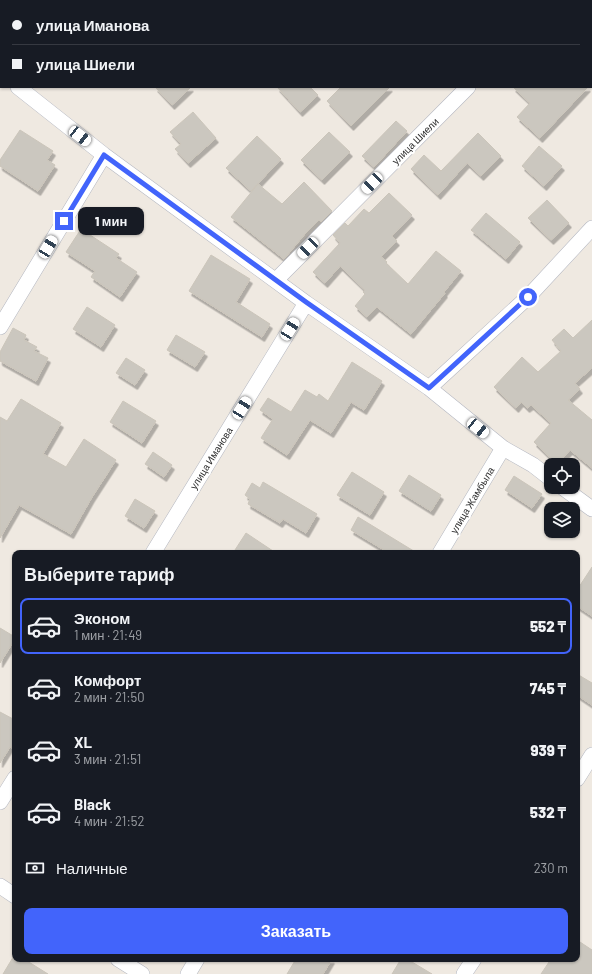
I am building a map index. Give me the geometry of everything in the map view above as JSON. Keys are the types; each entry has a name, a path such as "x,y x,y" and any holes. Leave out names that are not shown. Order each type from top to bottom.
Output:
{"street":[{"path":"19,88 104,155 306,302 429,388 503,448 533,465 544,474"},
{"name":"улица Шиели","path":"276,280 467,88"},
{"path":"0,327 104,155"},
{"path":"429,388 528,297 592,228"},
{"name":"улица Иманова","path":"155,550 306,302"},
{"name":"улица Жамбыла","path":"442,550 503,448"},
{"path":"572,494 592,509"},
{"path":"580,774 592,755"},
{"path":"0,802 12,783"},
{"path":"0,886 12,894"},
{"path":"123,962 142,974"},
{"path":"188,974 195,962"},
{"path":"464,974 472,962"}],"building":[{"path":"156,88 190,88 172,105"},
{"path":"278,88 311,88 318,95 300,112"},
{"path":"340,88 389,88 351,126 327,101"},
{"path":"514,88 587,88 540,138 517,117 530,103"},
{"path":"193,112 216,138 188,163 175,149 181,144 170,132"},
{"path":"396,121 407,131 374,167 362,156"},
{"path":"20,130 53,151 47,160 55,165 38,191 0,166 0,160"},
{"path":"329,132 350,152 322,180 301,160"},
{"path":"478,133 501,156 481,176 467,163 438,195 411,169 424,155 441,171"},
{"path":"257,136 281,159 251,191 226,168"},
{"path":"539,146 562,166 544,186 522,166"},
{"path":"304,182 332,211 321,222 319,220 304,235 284,259 231,217 258,184 282,204"},
{"path":"389,193 412,215 392,236 397,241 381,257 387,262 386,263 408,284 436,251 461,271 411,334 377,307 367,317 355,306 365,294 363,292 365,290 340,266 325,283 313,272 340,243 333,235 345,223 348,226 364,209 369,213"},
{"path":"547,200 569,223 551,240 528,218"},
{"path":"486,213 520,242 506,259 471,230"},
{"path":"81,229 119,254 116,258 137,272 120,297 91,277 95,271 66,252"},
{"path":"211,255 250,279 236,302 270,324 262,337 189,291"},
{"path":"87,307 115,325 101,347 73,329"},
{"path":"592,320 592,368 575,383 580,389 568,400 592,420 592,468 570,450 563,458 551,458 534,442 551,423 531,405 527,408 521,402 516,408 494,387 522,357 538,372 561,351 552,340 564,329 573,338"},
{"path":"13,328 26,335 24,340 37,347 34,351 48,358 36,381 0,361 0,352"},
{"path":"176,335 205,352 195,367 167,350"},
{"path":"126,358 145,370 135,385 116,373"},
{"path":"352,362 382,381 364,410 351,402 331,433 310,420 287,455 261,438 273,419 260,410 268,398 291,412 305,390 317,397 319,394 328,401"},
{"path":"21,399 61,423 43,454 66,467 84,439 116,460 92,497 71,534 19,505 0,538 0,417 7,421"},
{"path":"123,401 156,421 142,443 110,422"},
{"path":"153,452 172,465 164,477 145,464"},
{"path":"352,472 384,492 370,515 337,495"},
{"path":"409,475 441,495 431,511 399,491"},
{"path":"514,476 542,494 532,508 505,490"},
{"path":"263,482 317,514 306,533 283,519 280,523 248,504 250,499 245,495 252,483 260,488"},
{"path":"135,499 155,511 144,528 125,516"},
{"path":"358,517 412,550 384,550 351,530"},
{"path":"246,533 272,550 235,550"},
{"path":"592,567 592,616 580,608 580,585"},
{"path":"0,628 12,635 12,644 0,663"},
{"path":"580,676 592,683 592,705 580,697"},
{"path":"0,712 12,718 12,748 10,747 0,763"},
{"path":"580,942 592,950 592,974 541,974 549,962 580,962"},
{"path":"12,959 12,962 29,962 48,974 3,974"},
{"path":"294,962 330,962 323,974 287,974"},
{"path":"399,962 412,962 432,974 392,974"}],"route":[{"path":"64,221 104,155 306,302 429,388 528,297"}]}
